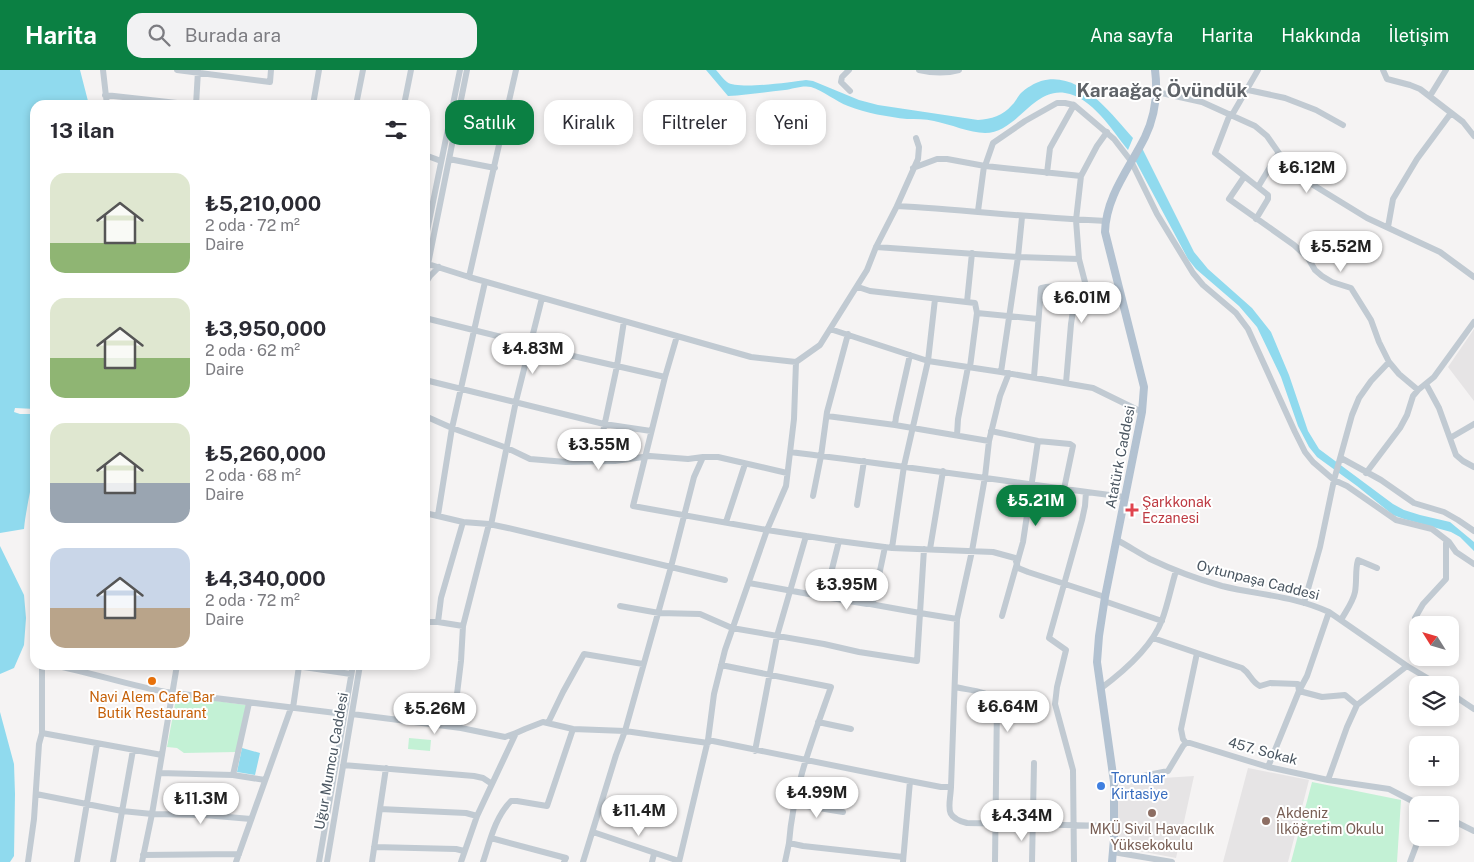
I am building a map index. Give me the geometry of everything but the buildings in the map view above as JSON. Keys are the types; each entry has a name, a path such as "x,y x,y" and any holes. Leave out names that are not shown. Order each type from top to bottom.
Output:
{"main road":[{"name":"Atatürk Caddesi","path":"1112,862 1114,782 1097,662 1105,599 1142,412 1144,387 1106,232 1106,221 1110,202 1145,136 1154,109 1157,92 1155,70"}],"street":[{"path":"103,70 106,100"},
{"path":"177,70 270,82 271,70"},
{"path":"314,100 319,70"},
{"path":"357,100 363,70"},
{"path":"405,100 411,70"},
{"path":"430,216 460,70"},
{"path":"430,245 467,70"},
{"path":"469,277 516,70"},
{"path":"849,70 842,77 841,82 850,91"},
{"path":"919,70 938,73 949,73 959,70"},
{"path":"1256,219 1268,199 1268,195 1215,153 1231,114 1248,90 1258,70"},
{"path":"1383,70 1387,79 1410,85 1430,96 1467,125 1474,136"},
{"path":"1430,96 1446,70"},
{"path":"196,100 198,72"},
{"path":"1248,90 1285,98 1316,110 1343,126"},
{"path":"1157,92 1202,102 1231,114 1264,132 1292,172 1355,211 1440,252 1474,277"},
{"path":"104,95 150,100"},
{"path":"978,211 984,166 994,143 1025,121 1057,103 1074,105 1107,132 1131,161 1157,214 1193,273 1203,285 1236,313 1248,329 1305,452 1313,462 1334,480 1347,486 1396,520 1432,529 1449,542 1456,552 1474,564"},
{"path":"1046,173 1050,148 1074,105"},
{"path":"1388,227 1393,199 1417,159 1451,113"},
{"path":"1086,286 1079,259 1076,220 1081,176 1107,132"},
{"path":"430,264 485,282 751,357 796,362 820,344 858,287 918,159 919,148 916,138"},
{"path":"1258,187 1278,154"},
{"path":"430,157 441,161"},
{"path":"449,159 494,168"},
{"path":"914,168 937,159 1081,176"},
{"path":"1244,177 1229,199 1294,245 1308,258 1315,270 1322,276 1332,282 1351,288 1371,320 1389,362 1399,374 1418,390"},
{"path":"897,206 978,211 1022,217 1106,221"},
{"path":"1001,372 1022,217"},
{"path":"876,247 1018,257 1079,259"},
{"path":"967,302 972,254"},
{"path":"430,276 439,267"},
{"path":"438,515 452,428 485,282"},
{"path":"1034,377 1041,288 1046,286 1076,291 1086,286 1108,292 1120,292"},
{"path":"858,287 870,292 975,303 977,314 969,367 958,419 957,435"},
{"path":"1066,383 1076,291"},
{"path":"453,726 463,626 490,524 516,401 542,298"},
{"path":"870,604 874,599 889,547 904,466 928,361 935,299"},
{"path":"977,314 1038,319"},
{"path":"430,319 573,356 665,377"},
{"path":"597,460 617,366 624,321"},
{"path":"1366,473 1400,428 1407,415 1413,396 1434,378 1474,322"},
{"path":"830,329 928,361 1034,377 1102,391 1142,412"},
{"path":"813,496 827,416 848,334"},
{"path":"677,336 644,456 633,506 838,541 889,547 993,552 1015,558 1018,568 1065,583 1162,621"},
{"path":"895,425 910,355"},
{"path":"594,832 679,862 708,742 714,694 721,665 732,628 767,530 786,486 796,362"},
{"path":"1304,603 1320,547 1347,430 1359,398 1371,381 1389,362"},
{"path":"1010,373 1000,396 989,440 986,477 957,619 950,813 953,818 967,823 1113,826"},
{"path":"430,381 604,424 651,431"},
{"path":"1426,384 1439,408 1456,455 1474,467"},
{"path":"827,416 989,440"},
{"path":"430,418 507,448 530,459 553,462 616,461 644,456 688,459 703,457 718,458 787,472"},
{"path":"1450,438 1474,424"},
{"path":"991,431 1073,446 1064,489"},
{"path":"1002,616 1023,542 1038,441"},
{"path":"790,452 943,471 1124,498"},
{"path":"586,861 659,613 694,476 703,457"},
{"path":"1341,458 1381,480 1414,503 1444,512 1474,531"},
{"path":"857,505 864,461"},
{"path":"726,522 745,464"},
{"path":"620,606 659,613 700,614 732,628 917,661 927,549 943,471"},
{"path":"1074,862 1073,824 1075,808 1073,770 1055,704 1066,650 1048,638 1082,520 1086,492"},
{"path":"430,514 463,522 490,524 556,538 725,580"},
{"path":"438,622 441,598 463,522"},
{"path":"755,751 776,636 806,536"},
{"name":"Oytunpaşa Caddesi","path":"1117,540 1176,571 1221,586 1304,603 1329,612 1424,676"},
{"path":"825,597 838,541"},
{"path":"1416,616 1423,604 1446,579 1446,543 1449,542"},
{"path":"1341,620 1353,599 1358,560 1377,568"},
{"path":"1100,689 1121,673 1153,638 1162,621 1176,571"},
{"path":"748,583 957,619"},
{"path":"1268,767 1307,676 1329,612"},
{"path":"430,622 463,626"},
{"path":"1153,638 1242,668 1249,672 1254,682 1260,686 1270,682 1298,684 1299,691"},
{"path":"1114,782 1168,771 1186,743 1183,739 1182,729 1197,653"},
{"path":"548,723 584,654 643,664"},
{"path":"721,665 831,687 805,759 785,862"},
{"path":"1328,780 1357,705 1407,666"},
{"path":"28,862 36,794 39,744 42,734 42,670"},
{"path":"76,670 144,688 344,714"},
{"path":"177,670 152,814 142,858 238,854"},
{"path":"236,862 292,708 298,670"},
{"path":"325,670 351,674"},
{"name":"Uğur Mumcu Caddesi","path":"319,862 351,670"},
{"name":"Uğur Mumcu Caddesi","path":"326,862 359,670"},
{"path":"955,687 991,695 997,701 995,862"},
{"path":"1299,691 1322,697 1344,695 1357,705"},
{"path":"1459,699 1474,709"},
{"path":"233,775 249,703"},
{"path":"352,714 453,726 505,737 538,723 548,723 573,729 625,731 708,742 805,759 941,787 951,787"},
{"path":"818,722 851,729"},
{"path":"483,862 505,807 511,801 546,806 573,729"},
{"path":"461,862 477,816 516,733"},
{"path":"42,734 162,755"},
{"name":"457. Sokak","path":"1186,743 1268,767 1328,780 1389,790 1409,800"},
{"path":"77,862 97,744"},
{"path":"113,862 133,750"},
{"path":"1032,862 1034,763"},
{"path":"343,765 474,776 483,778 492,784"},
{"path":"372,862 386,768"},
{"path":"158,773 233,775 265,780"},
{"path":"789,843 903,859 910,781"},
{"path":"36,794 152,814 204,814 251,819"},
{"path":"795,804 843,812"},
{"path":"380,809 466,813 477,816"},
{"path":"1459,824 1474,831"},
{"path":"491,838 566,858 564,862"},
{"path":"1410,862 1416,846"},
{"path":"374,847 456,849 464,851"},
{"path":"1113,852 1172,862"},
{"path":"652,862 654,854"}],"shaded area":[{"path":"1474,329 1474,401 1448,367"},
{"name":"Akdeniz İlköğretim Okulu","path":"1248,768 1309,780 1288,862 1223,862"},
{"name":"MKÜ Sivil Havacılık Yüksekokulu","path":"1194,776 1176,858 1123,848 1116,839 1119,785 1132,780"}],"green space":[{"path":"179,696 246,705 236,752 184,753 177,748 167,747 176,699"},
{"path":"409,738 431,740 430,751 408,749"},
{"path":"1312,782 1401,800 1397,862 1291,862"}],"water":[{"path":"0,70 80,70 88,100 30,100 30,409 15,408 14,412 30,414 30,493 24,529 0,533"},
{"path":"706,70 716,70 727,82 733,84 752,85 813,81 859,100 878,105 978,120 992,118 1005,112 1025,89 1033,84 1055,79 1069,82 1093,96 1133,138 1128,150 1093,108 1075,96 1065,93 1053,93 1043,97 1006,126 996,131 985,133 973,132 931,120 900,118 870,113 848,106 811,87 728,96"},
{"path":"1142,148 1194,252 1208,269 1252,308 1271,332 1289,375 1308,431 1319,449 1393,504 1404,510 1450,522 1474,542 1474,551 1460,537 1451,532 1393,515 1317,457 1309,447 1298,426 1281,377 1257,327 1239,306 1196,269 1188,259 1135,160"},
{"path":"0,546 24,595 26,618 24,645 14,668 0,674"},
{"path":"0,712 14,764 14,856 10,862 0,862"},
{"path":"242,748 260,753 255,775 237,772"}],"place":[{"name":"Şarkkonak Eczanesi","path":"1132,510"},
{"name":"Navi Alem Cafe Bar Butik Restaurant","path":"152,681"},
{"name":"Torunlar Kirtasiye","path":"1101,786"},
{"name":"MKÜ Sivil Havacılık Yüksekokulu","path":"1152,813"},
{"name":"Akdeniz İlköğretim Okulu","path":"1266,821"}],"district":[{"name":"Karaağaç Övündük","path":"1162,90"}]}
